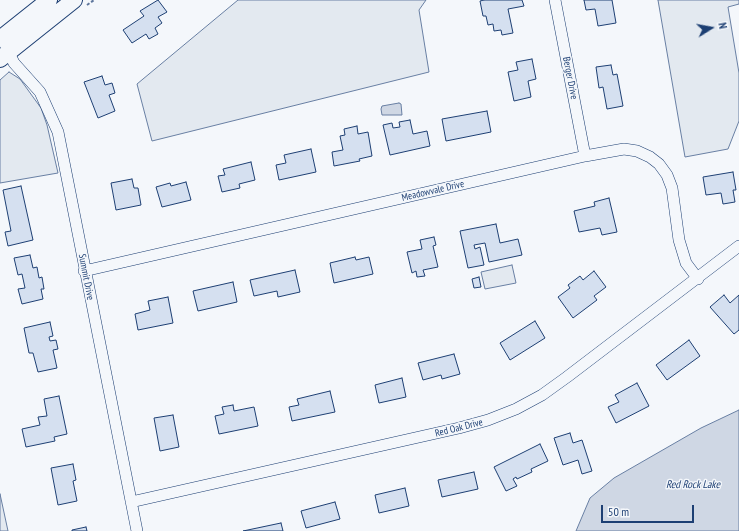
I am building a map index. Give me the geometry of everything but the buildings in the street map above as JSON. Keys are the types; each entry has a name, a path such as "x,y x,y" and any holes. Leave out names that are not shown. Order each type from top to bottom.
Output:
{"main road":[{"path":"3,50 50,0"},
{"path":"3,50 74,0"}],"street":[{"name":"Berger Drive","path":"555,0 585,156"},
{"name":"Summit Drive","path":"3,50 40,92 52,114 58,132 84,270 137,531"},
{"name":"Meadowvale Drive","path":"84,270 585,156 624,149 637,151 659,164 667,175 672,188 679,240 686,263 698,279"},
{"name":"Red Oak Drive","path":"131,502 437,433 495,417 516,409 542,395 698,279 739,246"}],"shaded area":[{"path":"238,0 426,0 419,10 429,72 152,141 137,84"},
{"path":"658,0 739,0 739,4 728,7 739,73 739,121 728,149 685,157"},
{"path":"9,72 20,79 41,108 47,125 58,173 0,183 0,80"},
{"path":"512,265 516,283 485,289 481,272"},
{"path":"0,494 8,531 0,531"}],"water":[{"path":"399,103 401,104 402,115 382,115 382,106"},
{"name":"Red Rock Lake","path":"739,410 739,531 576,531 590,498 614,478 701,428"}]}
